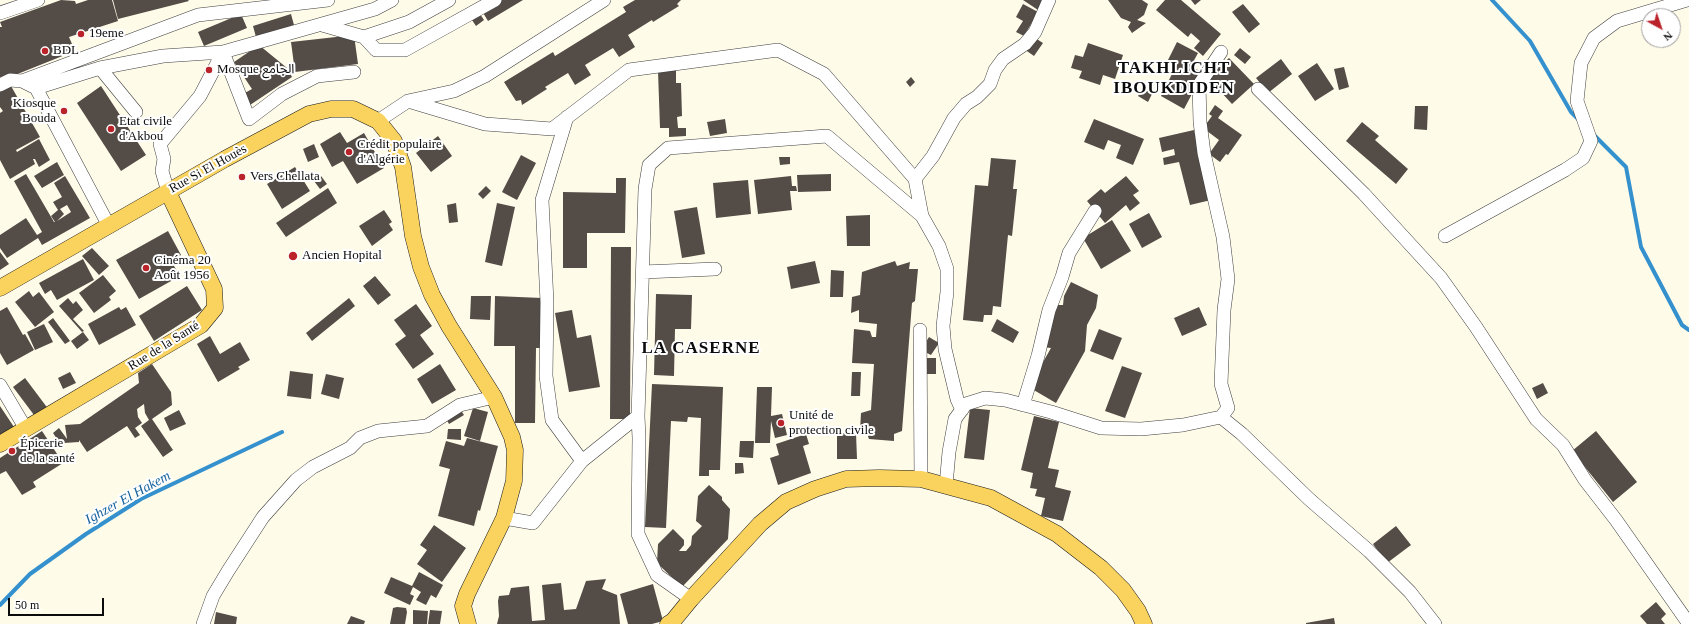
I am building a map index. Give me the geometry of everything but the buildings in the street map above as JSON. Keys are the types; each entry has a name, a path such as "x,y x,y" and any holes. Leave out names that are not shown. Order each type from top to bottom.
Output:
{"main road":[{"name":"Rue Si El Houès","path":"0,288 168,192 309,114 331,109 353,109 378,121 394,141 403,167 413,236 421,267 432,295 449,326 494,397 512,437 515,450 514,481 504,518 463,606 468,624"},
{"name":"Rue de la Santé","path":"0,444 201,325 215,308 214,289 168,192"},
{"path":"668,624 673,621 691,598 760,524 786,502 815,489 846,480 879,478 921,479 991,498 1057,534 1101,568 1123,590 1138,611 1144,624"}],"street":[{"path":"0,13 38,0"},
{"path":"22,82 198,15 328,0"},
{"path":"36,88 100,68 164,56 223,52 375,9 392,0"},
{"path":"364,37 409,22 449,0"},
{"path":"322,25 364,37 376,50 405,50 476,5 495,0"},
{"path":"378,121 408,101 454,90 485,76 604,0"},
{"path":"915,179 933,156 954,118 966,104 990,84 995,70 1003,59 1025,44 1035,32 1050,0"},
{"path":"1445,236 1565,170 1583,158 1591,141 1577,101 1581,63 1594,38 1617,21 1688,0"},
{"path":"408,101 485,124 552,129 629,70 778,50 824,74 915,179 922,216 939,246 947,270 947,292 943,326 945,349 957,399 962,410"},
{"path":"223,52 249,119 282,94 317,76 354,72"},
{"path":"168,192 162,171 164,159 160,144 200,96 223,52"},
{"path":"946,485 948,452 955,419 966,404 985,398 1005,400 1101,428 1141,429 1183,425 1222,417 1228,408 1221,384 1224,310 1228,279 1222,237 1204,153 1200,122 1199,85 1221,52"},
{"path":"100,68 136,112"},
{"path":"0,85 10,80 22,82 36,88 108,226"},
{"path":"1258,89 1364,194 1441,278 1476,327 1536,419 1563,445 1585,480 1616,520 1689,624"},
{"path":"567,117 542,200 547,302 546,376 552,420 582,461"},
{"path":"691,598 657,575 638,534 638,416 645,189 650,165 668,148 828,136 922,216"},
{"path":"1023,405 1038,356 1049,310 1069,254 1095,211"},
{"path":"643,272 715,269"},
{"path":"920,330 921,479"},
{"path":"0,385 26,429"},
{"path":"203,624 213,596 263,517 296,480 313,467 350,448 360,438 378,431 427,426 460,406 494,397"},
{"path":"504,518 533,523 582,461 638,416"},
{"path":"1222,417 1242,434 1309,499 1370,551 1410,592 1435,624"}],"waterway":[{"path":"1492,0 1530,41 1571,112 1579,120"},
{"path":"1594,135 1626,167 1641,247 1682,325 1689,330"},
{"name":"Ighzer El Hakem","path":"0,605 30,574 86,534 141,499 282,432"}],"place":[{"name":"19eme","path":"81,34"},
{"name":"BDL","path":"45,51"},
{"name":"Mosque الجامع","path":"209,70"},
{"name":"Kiosque Bouda","path":"64,111"},
{"name":"Etat civile d'Akbou","path":"111,129"},
{"name":"Crédit populaire d'Algérie","path":"349,152"},
{"name":"Vers Chellata","path":"242,177"},
{"name":"Ancien Hopital","path":"293,256"},
{"name":"Cinéma 20 Août 1956","path":"146,268"},
{"name":"Unité de protection civile","path":"781,423"},
{"name":"Épicerie de la santé","path":"12,451"}],"district":[{"name":"TAKHLICHT IBOUKDIDEN","path":"1174,79"},
{"name":"LA CASERNE","path":"701,349"}]}
